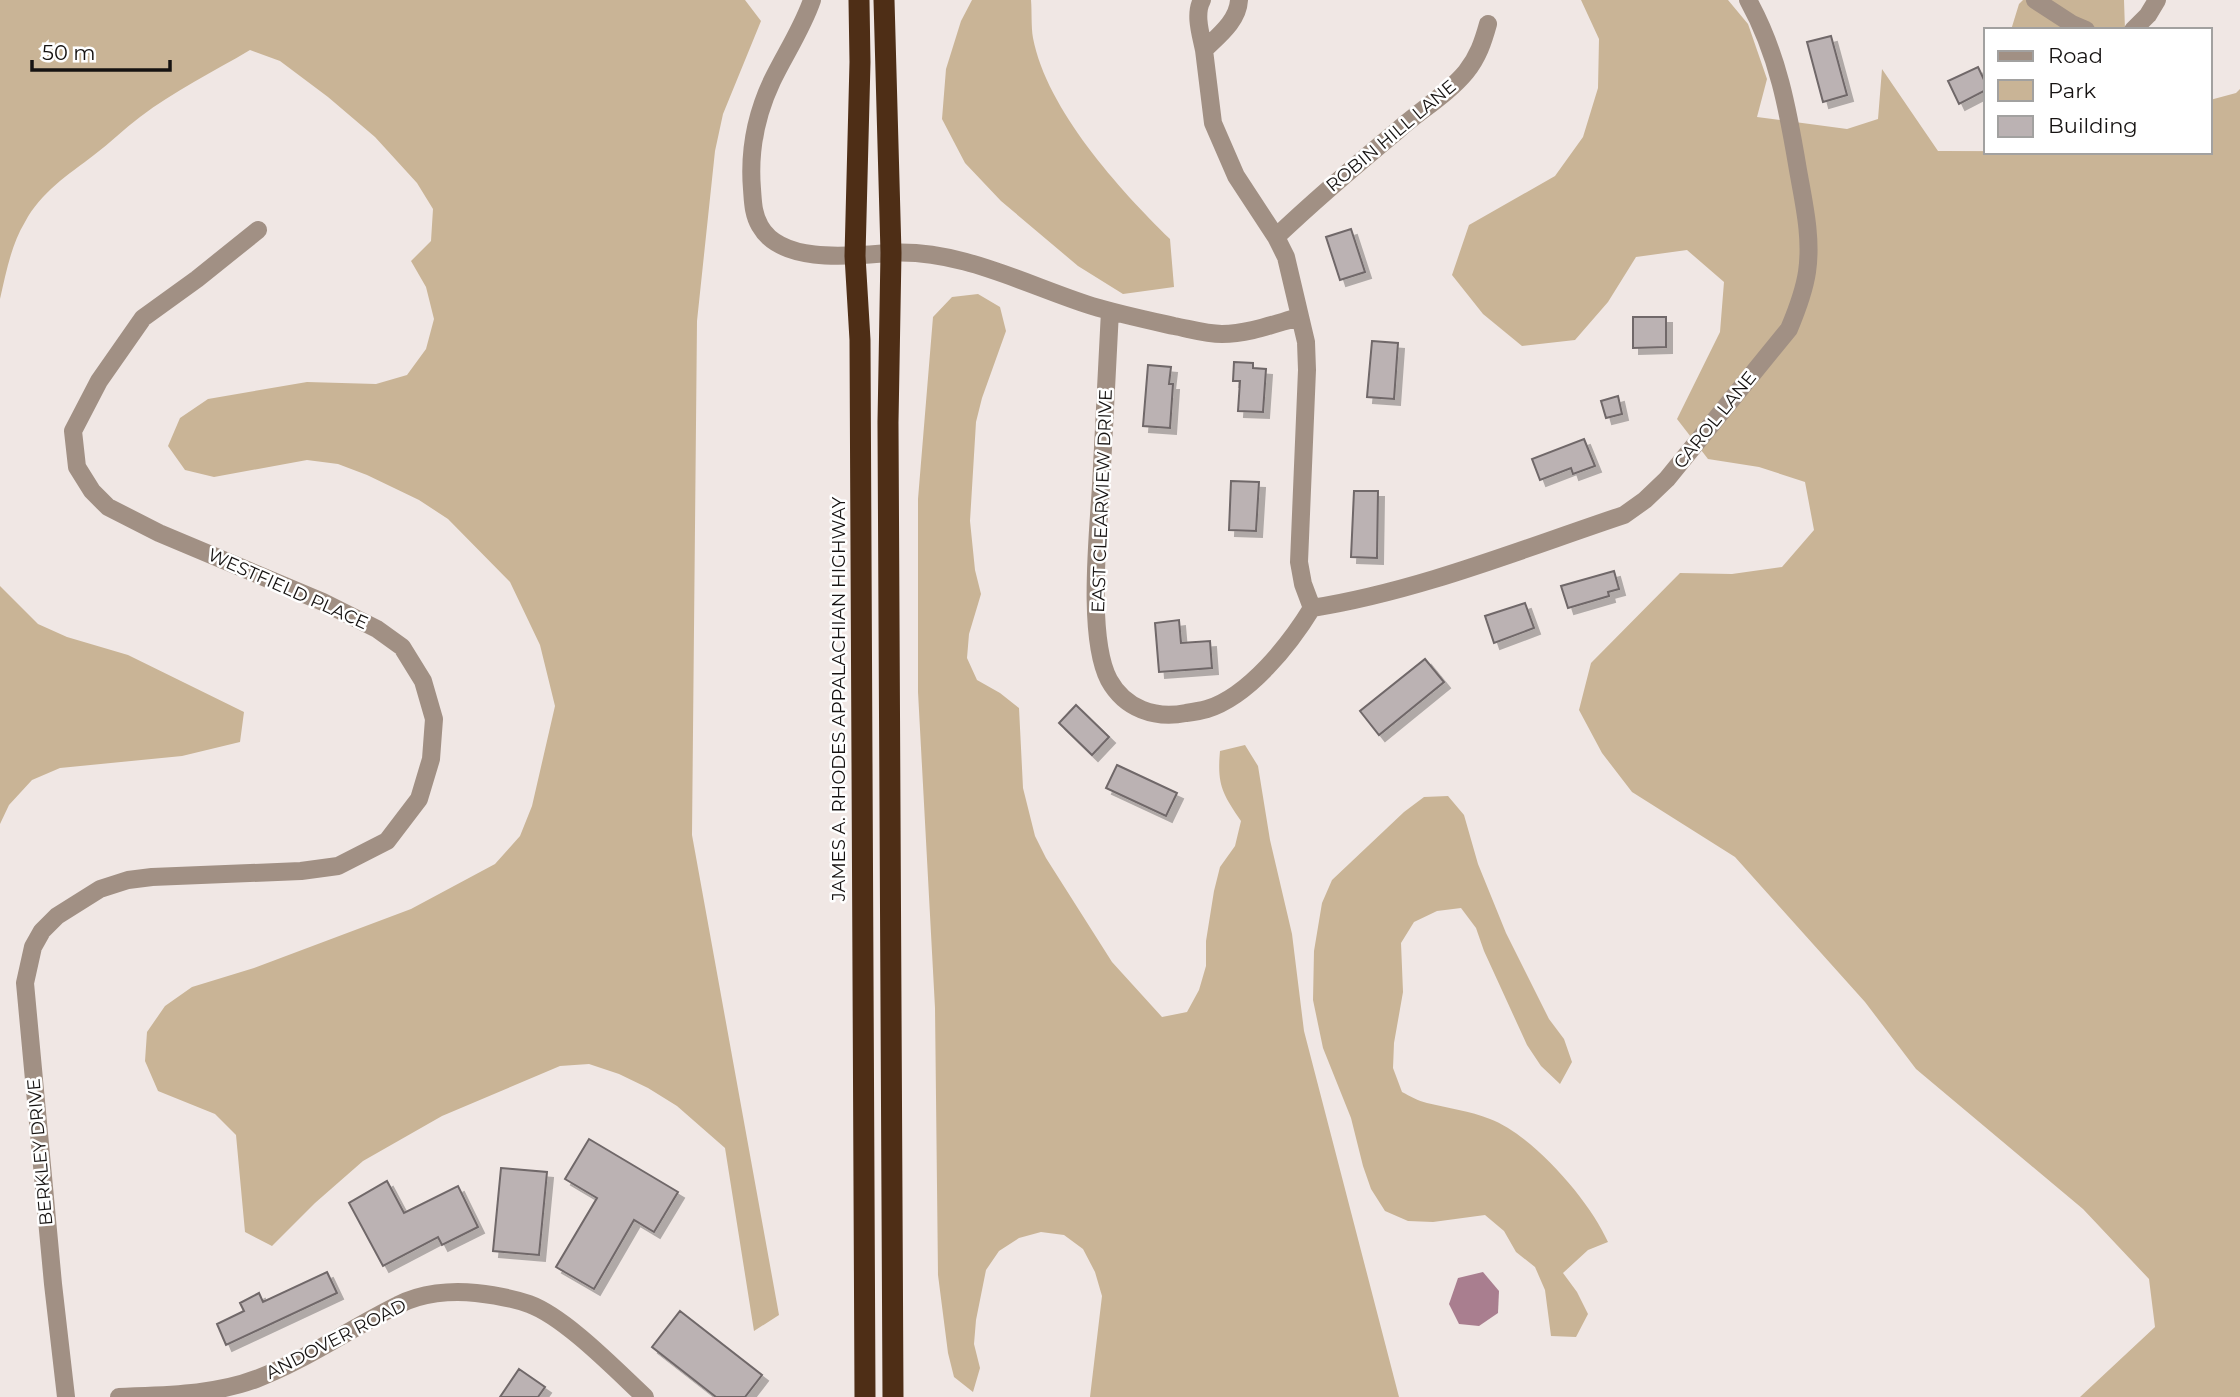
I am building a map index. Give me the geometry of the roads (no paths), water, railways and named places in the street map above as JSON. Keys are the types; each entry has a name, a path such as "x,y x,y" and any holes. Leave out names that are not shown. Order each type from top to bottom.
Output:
{"highway":[{"name":"JAMES A. RHODES APPALACHIAN HIGHWAY","path":"859,0 855,256 860,340 865,1397"},
{"path":"884,0 891,253 888,422 893,1397"}],"street":[{"path":"811,0 806,16 771,83 751,159 754,209 764,232 778,244 795,251 855,256 930,253 968,263 1110,311 1219,334 1248,330 1299,317"},
{"path":"1202,0 1199,4 1199,26 1213,123 1236,176 1286,257 1306,342 1299,562 1312,608"},
{"path":"1204,50 1225,30 1239,9 1239,0"},
{"name":"CAROL LANE","path":"1312,608 1340,604 1440,577 1624,514 1667,479 1789,329 1801,301 1807,272 1809,243 1806,210 1780,77 1763,27 1748,0"},
{"path":"2035,0 2082,28"},
{"path":"2135,28 2148,15 2157,0"},
{"name":"ROBIN HILL LANE","path":"1276,237 1311,203 1451,87 1466,71 1482,46 1488,24"},
{"name":"WESTFIELD PLACE","path":"57,916 100,890 128,880 301,871 338,866 387,841 419,799 431,759 434,719 423,681 402,647 377,629 323,602 159,533 108,508 92,491 77,467 73,431 99,381 143,318 258,230"},
{"name":"EAST CLEARVIEW DRIVE","path":"1110,311 1096,582 1101,659 1108,679 1118,695 1130,704 1156,715 1208,709 1241,689 1266,667 1298,631 1312,608"},
{"name":"BERKLEY DRIVE","path":"57,916 33,947 25,983 51,1270 66,1397"},
{"name":"ANDOVER ROAD","path":"119,1397 227,1388 254,1380 279,1370 402,1303 450,1292 481,1294 531,1305 558,1320 645,1397"}]}
